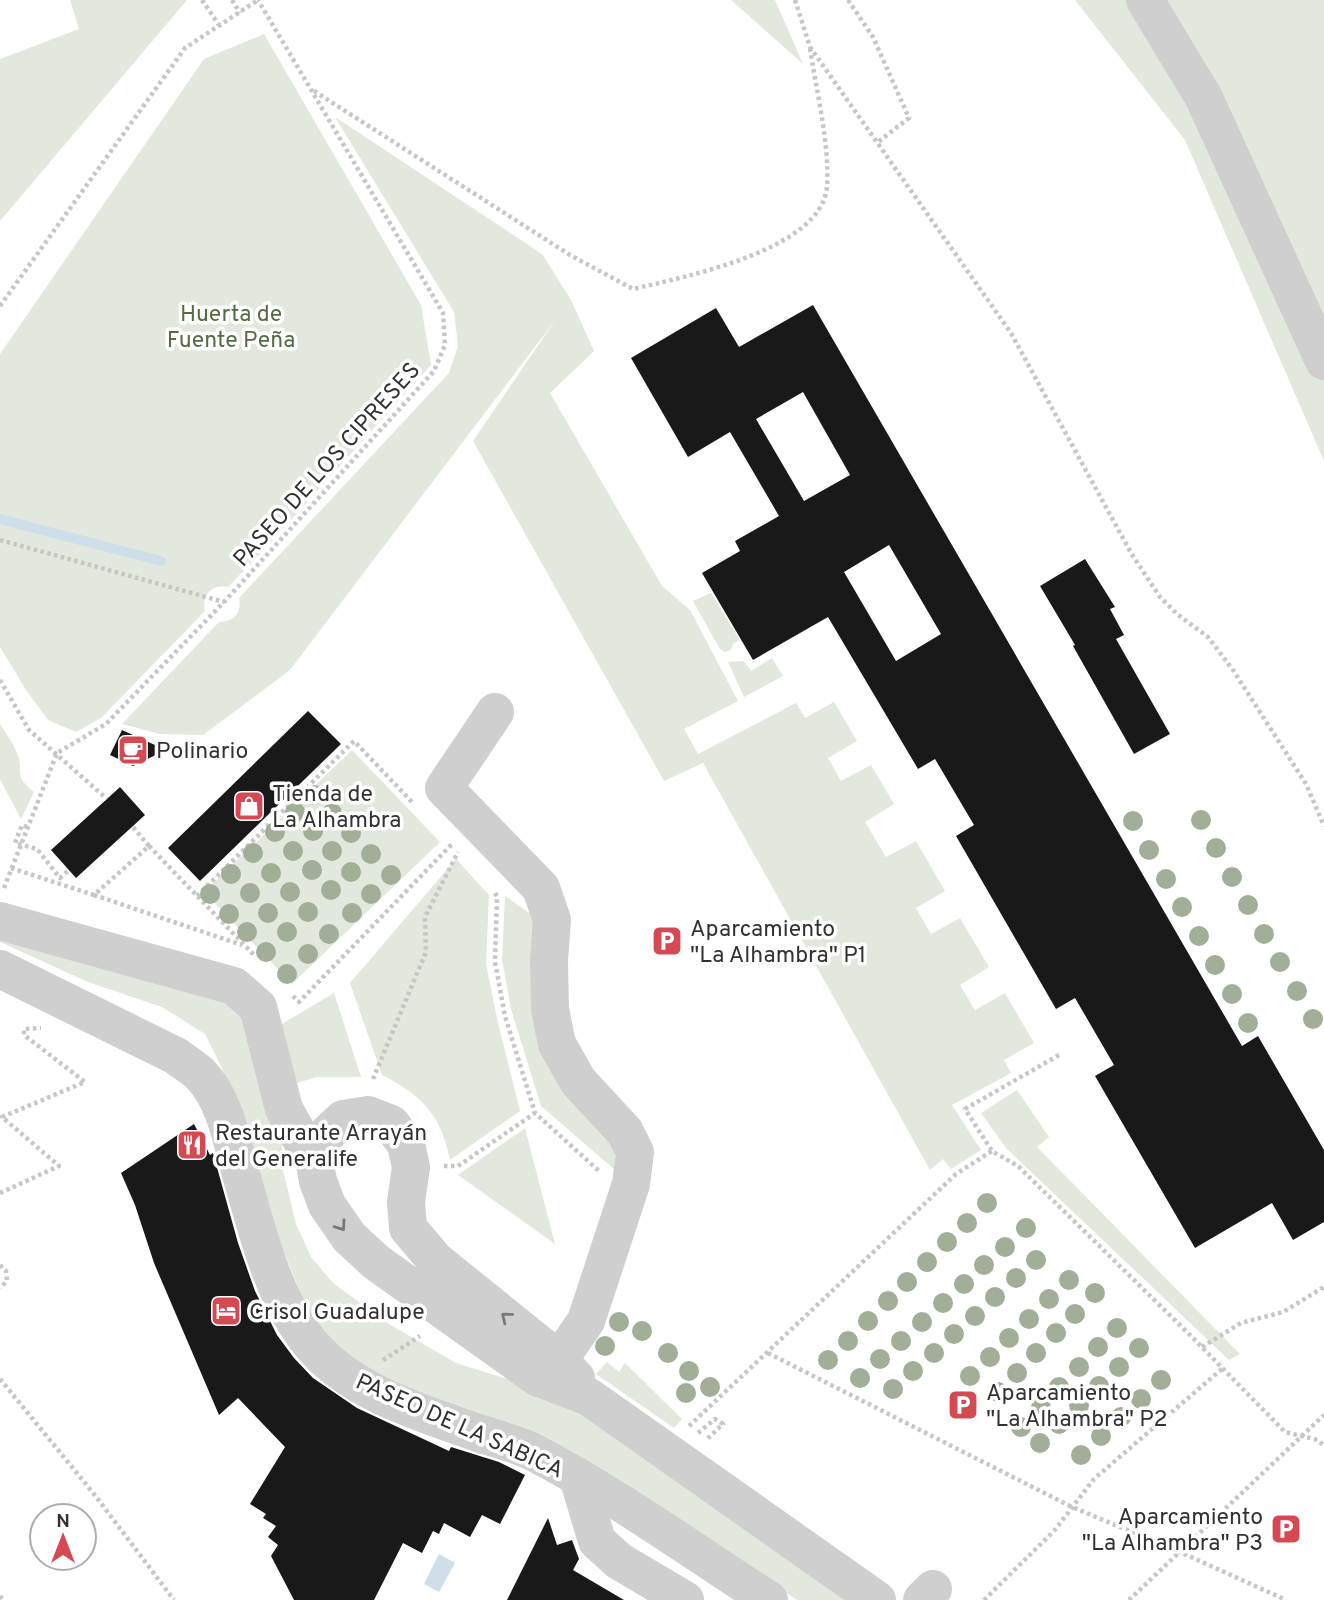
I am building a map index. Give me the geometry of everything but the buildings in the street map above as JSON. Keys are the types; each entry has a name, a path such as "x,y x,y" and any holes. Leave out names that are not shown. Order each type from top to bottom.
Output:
{"street":[{"path":"1145,0 1205,98 1324,361"},
{"path":"495,712 444,788 541,888 552,920 549,961 551,1009 557,1044 578,1081 625,1132 635,1152 631,1184 586,1321 559,1360"},
{"path":"0,921 234,986 258,1007 284,1109 316,1164 318,1181 327,1205 349,1237 376,1262 537,1377 590,1397 877,1600"},
{"name":"PASEO DE LA SABICA","path":"0,969 176,1056 202,1075 219,1100 262,1251 289,1309 310,1342 334,1366 361,1384 423,1414 527,1450 578,1477 769,1600"},
{"path":"316,1164 327,1134 343,1119 368,1115 391,1124 406,1144 411,1167 406,1202 408,1228 435,1260 559,1360 590,1397"},
{"path":"578,1477 597,1541 620,1561 685,1600"}],"path":[{"path":"202,0 219,25"},
{"path":"232,0 240,13"},
{"name":"PASEO DE LOS CIPRESES","path":"1,301 185,48 258,0 443,313 445,345 434,371 224,603 106,724 57,753"},
{"path":"311,89 570,255 634,289 705,272 773,247 814,219 827,189 824,137 810,47 795,0"},
{"path":"848,0 873,37 909,118 878,142"},
{"path":"810,47 1011,333 1131,553 1160,597 1177,614 1208,637 1233,670 1306,784 1324,825"},
{"path":"0,540 224,603"},
{"path":"0,680 29,730 107,799"},
{"path":"197,896 354,741 416,806"},
{"path":"0,898 57,753"},
{"path":"132,826 260,962"},
{"path":"20,844 37,849 60,878 69,870"},
{"path":"291,995 299,1002 451,844 466,861"},
{"path":"94,895 149,846"},
{"path":"373,1079 426,952 425,917 458,852"},
{"path":"11,868 244,945"},
{"path":"490,887 498,896 495,962 505,1016 535,1113 607,1178"},
{"path":"0,1193 59,1166 2,1117 85,1083 24,1035 24,1029"},
{"path":"1059,1055 965,1109 992,1151 1018,1166 1285,1432 1321,1440 1324,1446"},
{"path":"440,1166 458,1166 535,1113"},
{"path":"723,1424 715,1419 697,1434 687,1427 956,1174 992,1151"},
{"path":"0,1265 6,1271 7,1281 0,1288"},
{"path":"1202,1347 1241,1323 1283,1312 1324,1286"},
{"path":"379,1363 423,1334"},
{"path":"768,1353 1072,1507 1286,1600"},
{"path":"984,1600 1054,1531 1094,1479 1223,1368"},
{"path":"0,1379 94,1494 174,1600"},
{"path":"1129,1600 1323,1416"}],"green space":[{"path":"70,0 187,0 0,221 0,59 79,29"},
{"path":"731,0 775,0 803,64"},
{"path":"1075,0 1324,0 1324,461 1185,140"},
{"name":"Huerta de Fuente Peña","path":"264,34 421,305 431,365 228,587 217,587 209,592 205,600 205,611 101,718 76,732 48,720 0,647 0,354 204,59"},
{"path":"335,117 542,254 571,300 594,351 550,393 662,586 690,610 738,701 684,729 698,754 796,703 805,718 834,702 857,741 828,758 841,781 871,765 894,804 865,822 886,857 916,841 945,891 916,908 931,934 960,918 989,967 960,985 975,1010 1005,993 1034,1043 1004,1060 1011,1073 952,1105 981,1150 951,1169 943,1159 930,1170 703,763 664,781 473,441 556,319 290,670 203,735 160,734 122,724 219,622 236,615 239,598 449,373 458,346 454,312"},
{"path":"711,593 740,640 733,644 731,650 725,652 720,649 693,601"},
{"path":"772,658 783,676 744,697 728,662 744,661 751,671"},
{"path":"0,724 17,753 23,781 34,792 21,819 0,779"},
{"path":"352,750 440,842 292,984 204,892"},
{"path":"456,859 489,895 486,964 520,1111 450,1160 441,1131 428,1108 408,1090 382,1075 350,983"},
{"path":"505,896 535,917 531,968 616,1145 614,1169 541,1106 511,1009 502,960"},
{"path":"0,931 234,1005 245,1014 282,1139 283,1170 296,1224 311,1257 333,1283 389,1324 456,1363 588,1404 864,1600 797,1600 615,1479 380,1375 348,1356 323,1334 307,1308 281,1245 239,1110 205,1034 162,1007 88,982 0,942"},
{"path":"334,993 361,1077 317,1077 290,1085 272,1030"},
{"path":"1017,1090 1049,1137 1037,1147 1240,1354 1229,1360 1006,1148 981,1113"},
{"path":"525,1128 555,1244 458,1175"},
{"path":"607,1362 619,1372 625,1363 682,1419 674,1428 596,1374"}],"shaded area":[{"path":"439,1554 455,1563 439,1592 424,1584"}],"waterway":[{"path":"0,519 161,561"}],"place":[{"name":"Polinario","path":"133,750"},
{"name":"Tienda de La Alhambra","path":"249,806"},
{"name":"Aparcamiento \"La Alhambra\" P1","path":"667,941"},
{"name":"Restaurante Arrayán del Generalife","path":"192,1145"},
{"name":"Crisol Guadalupe","path":"226,1311"},
{"name":"Aparcamiento \"La Alhambra\" P2","path":"963,1405"},
{"name":"Aparcamiento \"La Alhambra\" P3","path":"1286,1529"}]}
